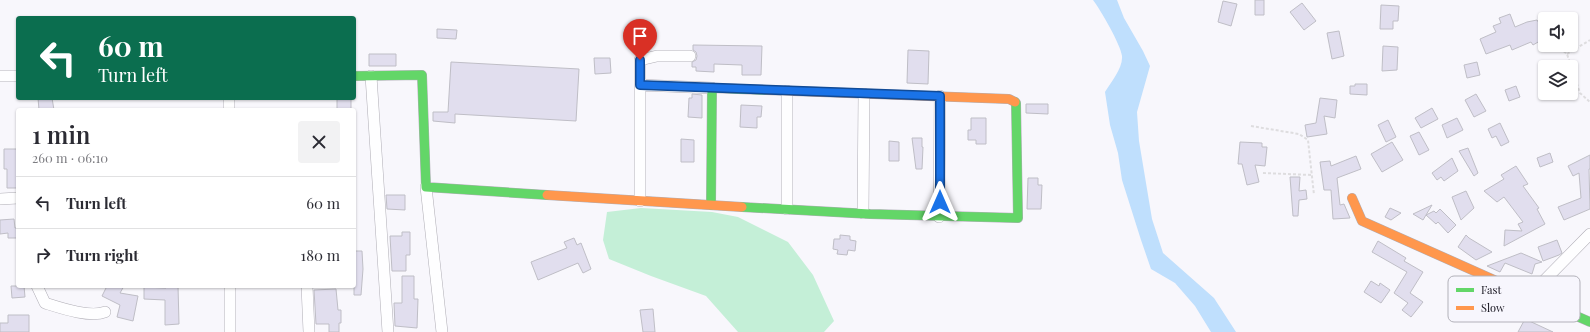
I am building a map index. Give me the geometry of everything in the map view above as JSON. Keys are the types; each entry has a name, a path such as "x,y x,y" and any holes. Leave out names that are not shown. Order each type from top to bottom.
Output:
{"street":[{"path":"640,201 640,60 657,56 690,56"},
{"path":"356,76 422,75 426,187 442,332"},
{"path":"0,76 16,76"},
{"path":"370,76 388,332"},
{"path":"426,187 640,201 863,213 940,217 1018,218 1016,103 1009,99 640,85"},
{"path":"711,205 712,88"},
{"path":"787,91 787,209"},
{"path":"863,213 864,94"},
{"path":"940,96 940,217"},
{"path":"1352,198 1362,221 1487,276"},
{"path":"0,199 16,199"},
{"path":"1549,276 1590,234"},
{"path":"38,288 45,303 74,311 99,314 105,312"},
{"path":"230,288 230,332"},
{"path":"307,288 309,332"},
{"path":"1580,318 1590,322"}],"path":[{"path":"1590,40 1566,54 1580,93 1590,102"},
{"path":"1252,126 1299,134 1308,140 1314,195"},
{"path":"1263,173 1311,175"}],"green space":[{"path":"641,208 712,212 738,217 788,242 813,275 834,321 824,332 738,332 706,296 609,259 603,240 607,212"}],"water":[{"path":"1093,0 1117,0 1124,18 1150,66 1137,112 1139,141 1152,219 1163,253 1214,298 1236,332 1211,332 1195,306 1175,283 1151,269 1122,180 1118,153 1110,125 1105,92 1121,65 1121,51 1105,19"}],"building":[{"path":"1255,0 1264,0 1264,15 1255,15"},
{"path":"1223,1 1237,4 1231,26 1218,22"},
{"path":"1302,3 1316,21 1304,30 1290,12"},
{"path":"1381,5 1399,6 1398,21 1393,21 1393,29 1380,29"},
{"path":"1510,14 1515,27 1537,20 1538,42 1533,45 1531,42 1512,50 1510,45 1486,54 1480,39 1496,32 1493,26 1501,23 1499,18"},
{"path":"437,29 457,30 456,39 437,38"},
{"path":"1339,31 1344,56 1332,59 1327,33"},
{"path":"693,45 762,46 761,75 742,75 742,65 714,64 714,72 696,71 696,67 692,67 692,62 696,60 697,56 696,52 693,50"},
{"path":"1383,46 1398,47 1397,70 1382,71"},
{"path":"908,50 929,51 928,84 907,83"},
{"path":"369,54 396,54 396,66 369,66"},
{"path":"594,58 610,58 611,73 595,74"},
{"path":"451,62 579,69 576,121 455,114 455,123 433,121 433,112 448,112"},
{"path":"1477,62 1480,75 1467,78 1464,65"},
{"path":"1355,84 1367,84 1367,95 1350,94 1350,86 1355,86"},
{"path":"1516,86 1520,97 1509,101 1505,90"},
{"path":"692,94 702,95 702,118 688,117 689,98 692,98"},
{"path":"1476,94 1486,111 1474,117 1465,100"},
{"path":"1320,98 1337,100 1335,118 1324,116 1327,134 1307,137 1305,125 1316,123"},
{"path":"38,100 52,100 54,108 39,108"},
{"path":"337,100 351,100 351,108 337,108"},
{"path":"1026,104 1048,104 1048,114 1026,113"},
{"path":"741,105 762,106 761,117 757,117 757,128 740,127"},
{"path":"1432,108 1438,119 1421,128 1415,118"},
{"path":"971,118 986,118 986,144 976,144 976,140 968,140 968,130 971,130"},
{"path":"1457,118 1463,130 1447,138 1442,125"},
{"path":"1388,120 1396,137 1386,142 1378,125"},
{"path":"1500,123 1509,142 1501,146 1496,136 1492,138 1488,129"},
{"path":"1419,132 1429,150 1419,155 1410,136"},
{"path":"912,138 922,138 922,169 916,169"},
{"path":"681,139 694,140 694,162 681,162"},
{"path":"889,141 899,142 899,161 889,161"},
{"path":"1240,142 1262,143 1262,147 1267,147 1265,166 1255,165 1259,182 1247,185 1242,164 1238,164"},
{"path":"1392,142 1403,160 1382,172 1371,154"},
{"path":"1468,148 1478,173 1474,176 1459,151"},
{"path":"4,149 16,149 16,188 7,188 7,169 4,169"},
{"path":"1550,153 1553,162 1540,167 1537,158"},
{"path":"1590,155 1590,209 1564,220 1558,207 1581,198 1579,173 1573,176 1568,166"},
{"path":"1356,156 1361,169 1337,178 1340,205 1344,204 1350,218 1333,219 1331,190 1324,190 1320,162 1330,161 1331,166"},
{"path":"1452,158 1458,171 1444,181 1441,177 1437,180 1432,173"},
{"path":"1516,166 1528,184 1523,186 1539,208 1537,209 1545,224 1504,246 1505,230 1522,231 1518,224 1523,222 1504,197 1497,202 1484,191 1504,179 1501,175"},
{"path":"1290,177 1300,177 1299,191 1306,190 1307,199 1299,200 1298,216 1293,216"},
{"path":"1028,178 1038,178 1038,185 1042,185 1041,209 1027,209"},
{"path":"1466,191 1474,208 1461,220 1452,197"},
{"path":"386,195 405,195 405,210 387,209"},
{"path":"1432,205 1423,220 1413,214"},
{"path":"1390,208 1401,213 1391,220 1385,217"},
{"path":"1440,209 1456,225 1448,233 1438,222 1436,224 1426,215 1434,211 1436,213"},
{"path":"14,219 16,238 8,238 8,233 0,234 0,220"},
{"path":"402,232 410,232 410,255 406,255 406,271 392,271 390,236 402,236"},
{"path":"840,235 850,236 850,240 856,241 855,251 848,250 847,255 837,254 838,250 833,249 834,239 840,239"},
{"path":"1466,235 1492,252 1476,260 1458,247"},
{"path":"574,238 577,245 581,243 591,269 583,273 578,263 538,280 531,262 567,248 564,242"},
{"path":"1557,240 1562,253 1543,261 1538,247"},
{"path":"1378,241 1406,258 1404,261 1423,272 1410,293 1423,302 1411,317 1402,310 1408,303 1394,293 1407,272 1372,252"},
{"path":"356,251 362,251 363,269 361,295 354,295 354,288 356,288"},
{"path":"1521,253 1542,262 1535,264 1532,274 1505,263 1500,272 1487,266"},
{"path":"402,276 414,276 414,299 418,299 417,328 395,326 394,303 402,303"},
{"path":"1371,281 1379,286 1380,283 1390,290 1381,303 1364,292"},
{"path":"11,286 16,286 16,288 24,288 25,297 12,298"},
{"path":"106,288 123,288 120,293 138,296 133,321 117,317 120,305 102,296"},
{"path":"144,288 178,288 179,324 165,325 165,300 144,299"},
{"path":"336,289 338,310 341,310 341,323 339,323 339,332 329,332 329,324 316,324 314,290"},
{"path":"653,309 655,332 643,332 640,310"},
{"path":"8,315 29,315 29,332 0,332 0,323 8,323"},
{"path":"1523,322 1531,322 1553,332 1518,332"}],"traffic: fast":[{"path":"356,76 422,75 426,187 547,195"},
{"path":"711,205 712,88 766,90"},
{"path":"742,207 870,214 1018,218 1015,102"},
{"path":"1580,318 1590,322"}],"traffic: slow":[{"path":"766,90 1009,99 1015,102"},
{"path":"547,195 742,207"},
{"path":"1352,198 1362,221 1485,276"}],"route":[{"path":"640,60 640,85 940,96 940,202"}]}
